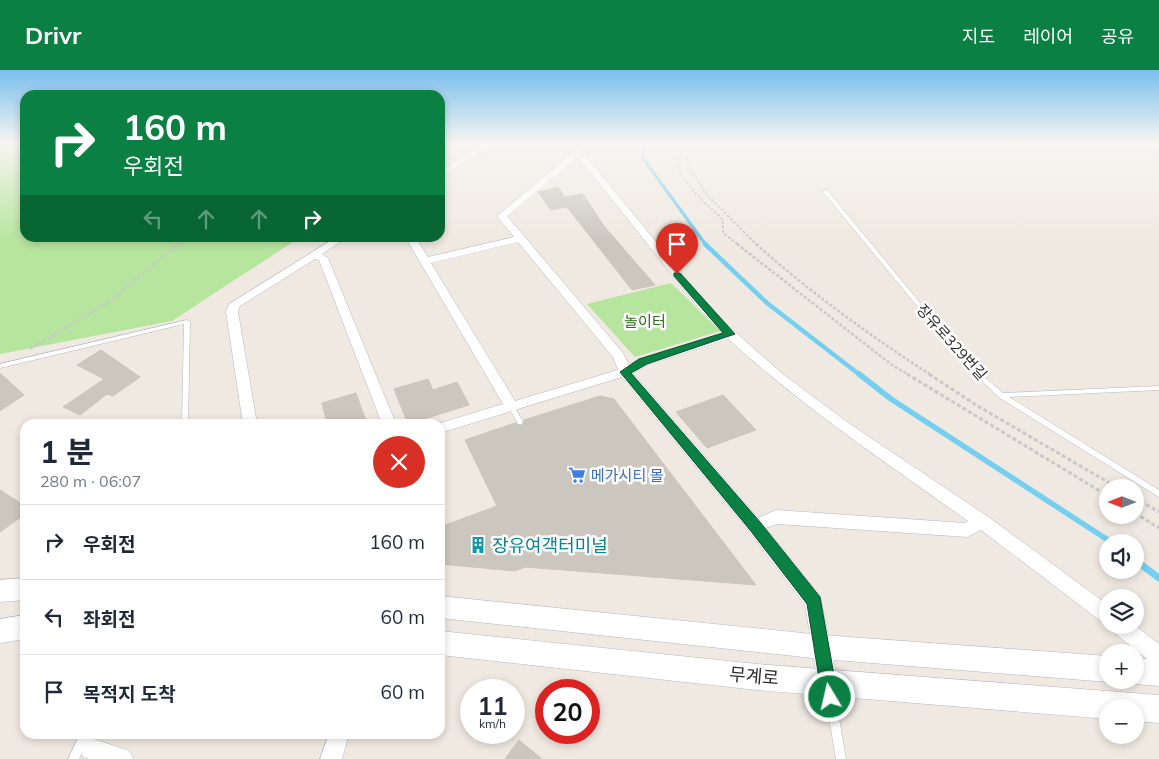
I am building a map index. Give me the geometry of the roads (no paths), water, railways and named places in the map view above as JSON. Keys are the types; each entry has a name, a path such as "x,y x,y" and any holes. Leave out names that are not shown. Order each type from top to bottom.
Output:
{"main road":[{"path":"0,592 20,590"},
{"path":"445,608 822,647 1099,668"},
{"path":"0,631 20,628"},
{"name":"무계로","path":"445,645 828,683 1159,709"},
{"path":"1144,672 1159,673"}],"street":[{"path":"550,176 502,216 619,356 625,372 755,526 814,602 828,683"},
{"path":"597,176 701,304 730,334 779,378 842,425 981,520 1099,609"},
{"path":"425,261 521,238"},
{"path":"249,419 232,312 236,304 335,242"},
{"path":"413,242 512,406"},
{"path":"314,255 323,258 387,419"},
{"path":"445,426 625,372 643,362 730,334"},
{"path":"755,526 776,517 966,530 981,520"},
{"path":"1131,634 1159,656"},
{"path":"331,759 337,739"},
{"path":"83,747 122,759"}],"lane":[{"name":"장유로329번길","path":"825,191 971,368 1002,396 1159,494"},
{"path":"3,365 187,322 185,419"},
{"path":"1002,396 1159,388"},
{"path":"512,406 520,422"},
{"path":"828,683 841,759"}],"waterway":[{"path":"656,176 706,245"},
{"path":"706,245 767,303 860,375"},
{"path":"859,374 891,399 1099,534"},
{"path":"1144,567 1159,578"}],"place":[{"name":"메가시티 몰","path":"577,475"},
{"name":"장유여객터미널","path":"478,545"}],"park label":[{"name":"놀이터","path":"645,321"}]}
